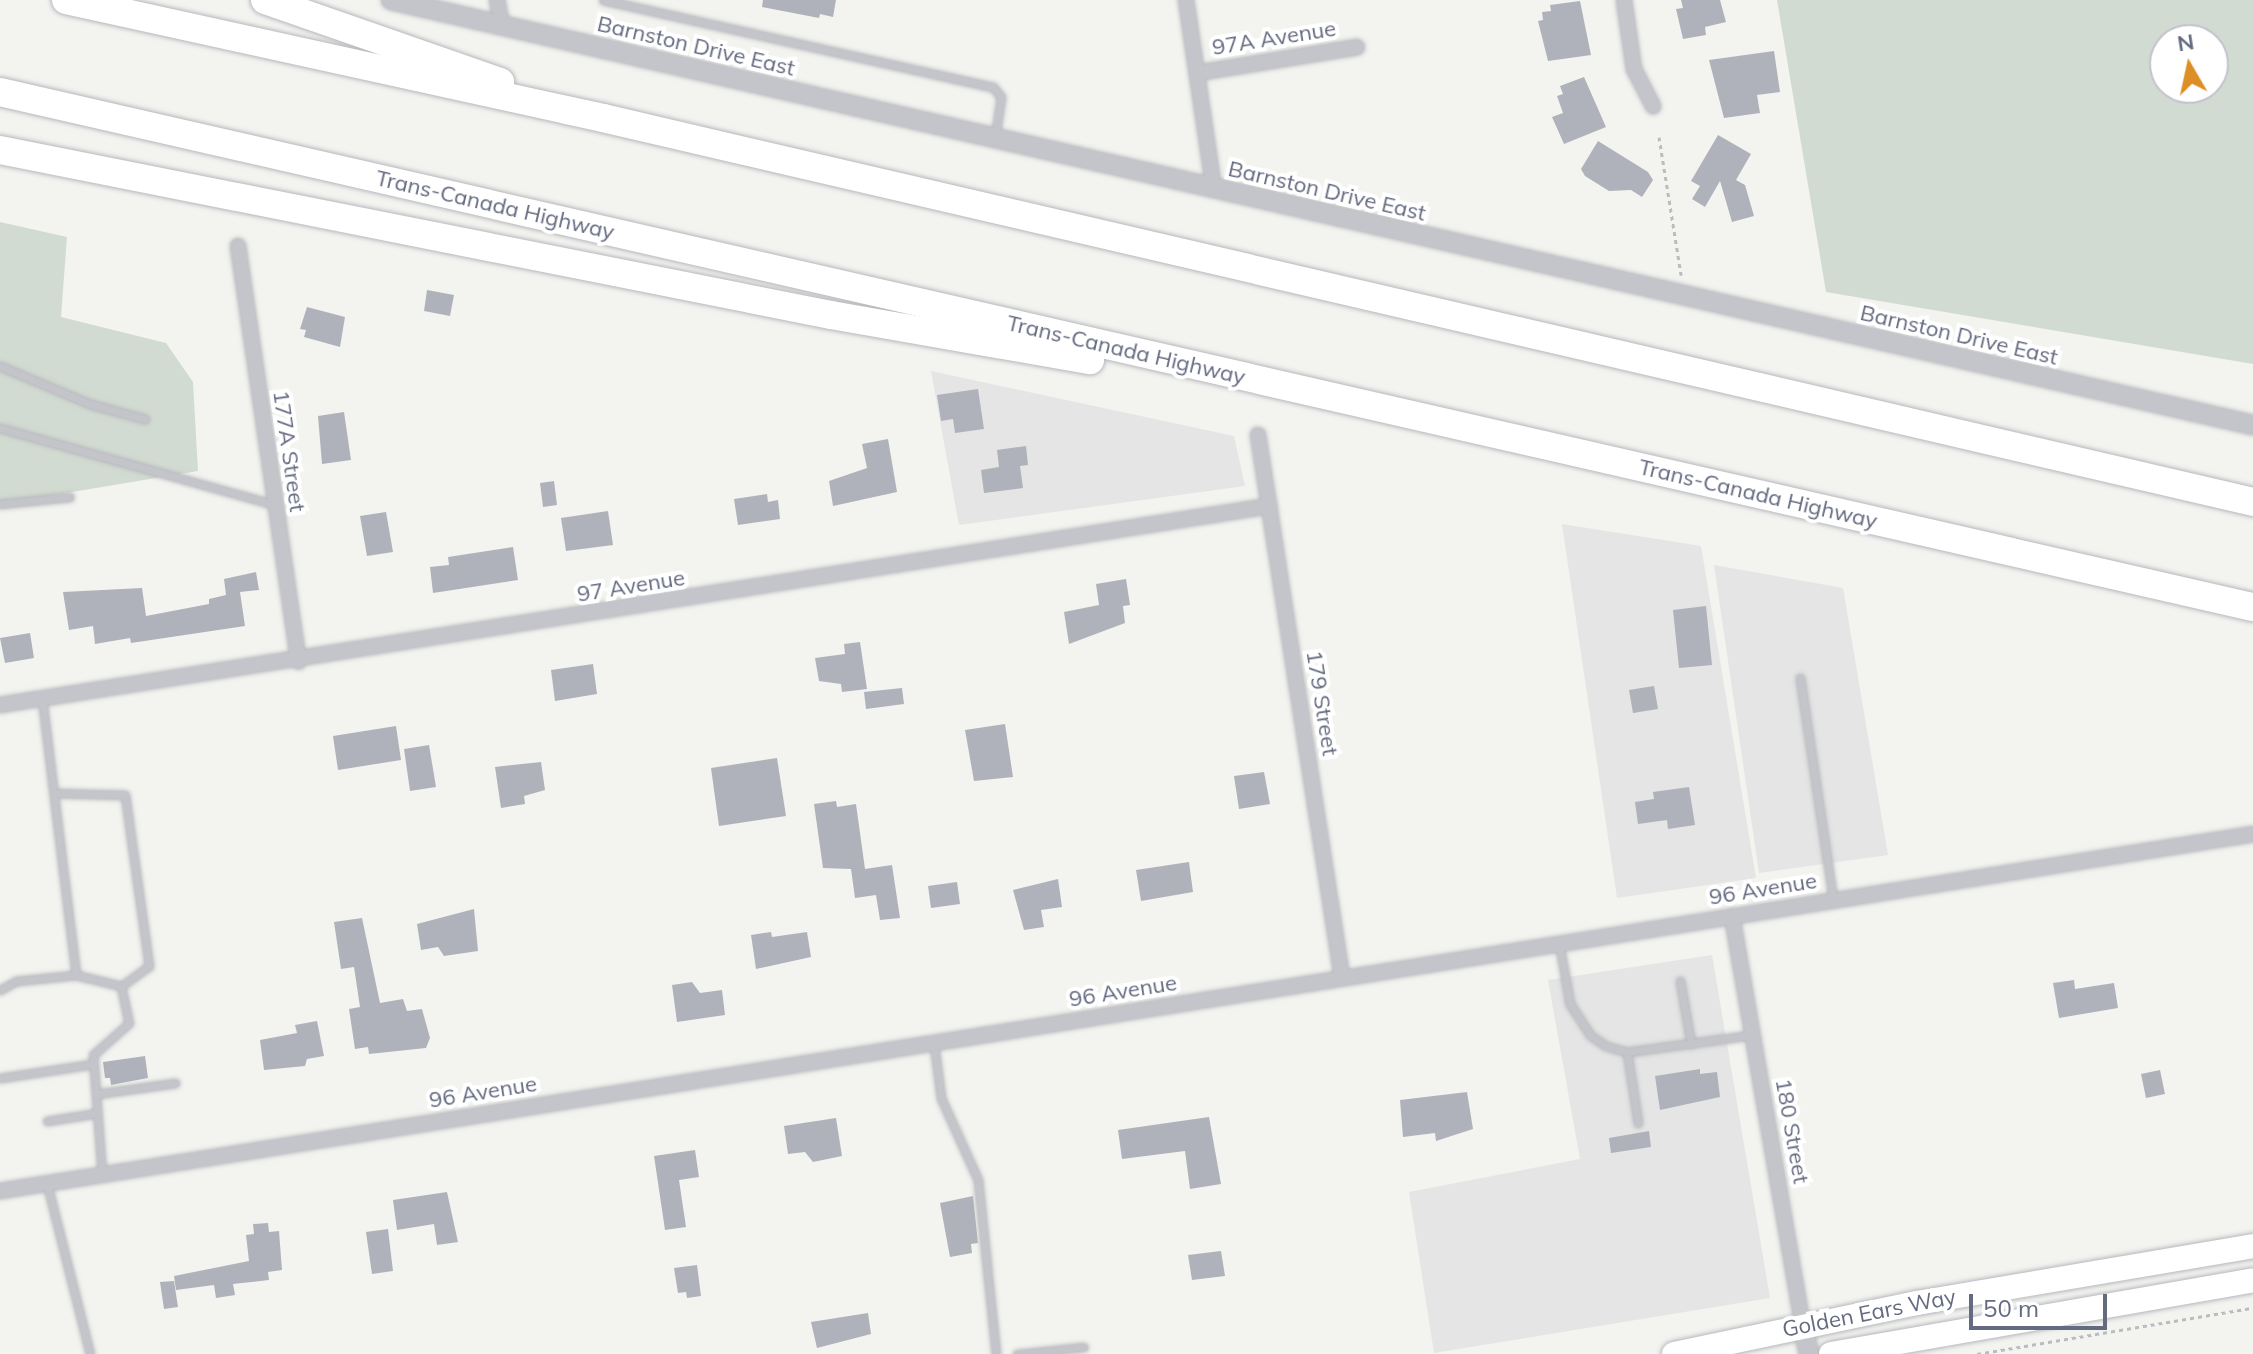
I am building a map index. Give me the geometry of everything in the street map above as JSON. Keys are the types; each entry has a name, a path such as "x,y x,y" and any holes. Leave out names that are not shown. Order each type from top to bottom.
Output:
{"highway":[{"path":"66,0 603,118 2253,502"},
{"path":"265,0 603,118"},
{"name":"Trans-Canada Highway","path":"0,92 2253,607"},
{"path":"0,134 370,222"},
{"path":"0,150 831,315 1403,414"}],"main road":[{"name":"Golden Ears Way","path":"1674,1354 2068,1275 2253,1246"},
{"name":"Golden Ears Way","path":"1831,1354 2253,1280"}],"street":[{"name":"Barnston Drive East","path":"391,0 2253,425"},
{"path":"497,0 502,26"},
{"path":"1186,0 1214,189"},
{"path":"1624,0 1634,69 1653,106"},
{"name":"97A Avenue","path":"1197,73 1357,47"},
{"name":"177A Street","path":"238,246 273,504 299,662"},
{"name":"179 Street","path":"1258,435 1342,977"},
{"name":"97 Avenue","path":"0,705 299,662 1269,506"},
{"name":"96 Avenue","path":"0,1191 2253,834"},
{"name":"180 Street","path":"1732,916 1809,1354"}],"lane":[{"path":"603,0 993,87 1001,97 995,140"},
{"path":"0,366 90,404 145,419"},
{"path":"0,428 273,504"},
{"path":"0,504 70,497"},
{"path":"1800,678 1833,900"},
{"path":"42,699 76,975"},
{"path":"0,990 16,981 76,975 121,986 149,966 125,795 54,793"},
{"path":"1559,943 1570,1004 1578,1018 1606,1046 1627,1052 1751,1035"},
{"path":"1680,981 1691,1044"},
{"path":"102,1175 93,1055 129,1023 121,986"},
{"path":"934,1044 941,1098 978,1180 996,1354"},
{"path":"1627,1052 1638,1123"},
{"path":"0,1078 93,1064"},
{"path":"96,1094 175,1083"},
{"path":"47,1121 97,1113"},
{"path":"47,1184 90,1354"},
{"path":"1017,1354 1084,1347"}],"path":[{"path":"1659,137 1682,279"},
{"path":"1977,1354 2253,1308"}],"shaded area":[{"path":"1777,0 2253,0 2253,364 1826,292"},
{"path":"0,222 67,237 61,317 166,343 193,382 198,471 0,504"},
{"path":"931,371 1234,436 1245,486 959,525"},
{"path":"1562,524 1701,546 1756,878 1617,898"},
{"path":"1714,565 1843,588 1888,855 1759,873"},
{"path":"1712,955 1770,1298 1434,1353 1409,1192 1580,1159 1548,980"}],"building":[{"path":"763,0 836,0 833,17 820,14 819,18 762,7"},
{"path":"1681,0 1720,0 1726,22 1705,27 1706,35 1683,39 1676,9 1683,8"},
{"path":"1580,1 1591,55 1548,61 1538,21 1543,20 1542,12 1551,11 1550,5"},
{"path":"1774,51 1780,92 1757,95 1760,113 1724,118 1709,60"},
{"path":"1584,77 1606,127 1564,144 1552,117 1563,113 1557,96 1563,94 1560,86"},
{"path":"1718,135 1751,154 1736,180 1745,185 1754,216 1732,222 1720,181 1705,207 1692,199 1700,186 1691,181"},
{"path":"1598,141 1648,172 1653,180 1642,197 1631,190 1609,191 1585,176 1581,169"},
{"path":"427,290 454,295 450,316 424,311"},
{"path":"307,307 345,317 340,347 304,337 306,330 300,329"},
{"path":"978,389 984,429 955,433 953,419 941,421 937,395"},
{"path":"344,412 351,460 322,464 318,416"},
{"path":"888,439 897,492 833,506 829,481 867,468 862,444"},
{"path":"1026,446 1028,465 1020,466 1023,488 984,493 981,470 999,467 997,450"},
{"path":"554,481 557,505 543,507 540,483"},
{"path":"767,494 768,502 778,500 780,519 738,525 734,499"},
{"path":"608,511 613,545 566,551 561,518"},
{"path":"386,512 393,552 367,556 360,516"},
{"path":"513,547 518,580 433,593 430,567 449,565 448,557"},
{"path":"256,572 259,590 240,592 245,626 131,643 130,638 95,644 93,626 69,630 63,592 142,588 146,616 209,604 209,599 226,595 224,579"},
{"path":"1126,579 1130,605 1123,606 1125,623 1069,644 1064,612 1099,605 1096,584"},
{"path":"1706,606 1712,665 1679,668 1673,610"},
{"path":"30,633 34,658 5,663 0,638"},
{"path":"860,642 867,689 842,692 841,684 819,681 815,658 845,654 844,644"},
{"path":"593,664 597,694 555,701 551,670"},
{"path":"1654,686 1658,709 1633,713 1629,690"},
{"path":"902,688 904,704 866,709 864,692"},
{"path":"1005,724 1013,777 974,781 965,730"},
{"path":"396,726 401,760 338,770 333,736"},
{"path":"429,745 436,787 410,791 404,749"},
{"path":"777,758 786,816 719,826 711,768"},
{"path":"541,762 545,790 524,796 525,804 501,808 495,767"},
{"path":"1264,772 1270,804 1239,809 1234,776"},
{"path":"1689,787 1695,825 1668,829 1667,820 1638,824 1635,802 1654,799 1653,792"},
{"path":"836,801 837,807 856,804 865,869 892,865 900,918 880,920 876,895 855,898 851,869 823,868 814,804"},
{"path":"1189,862 1193,892 1141,901 1136,870"},
{"path":"1058,879 1062,907 1041,910 1044,927 1024,930 1013,890"},
{"path":"957,882 960,904 931,908 928,886"},
{"path":"474,909 478,951 444,956 438,947 421,950 417,924"},
{"path":"362,918 380,1003 403,999 407,1011 422,1009 430,1038 426,1048 369,1054 368,1047 355,1049 349,1009 360,1007 354,967 341,969 334,922"},
{"path":"771,932 772,937 807,932 811,957 756,969 751,935"},
{"path":"2074,980 2075,989 2114,983 2118,1008 2059,1018 2053,983"},
{"path":"692,982 700,993 722,990 725,1015 677,1022 672,985"},
{"path":"317,1021 324,1056 307,1059 305,1066 264,1070 260,1040 297,1033 295,1025"},
{"path":"145,1056 148,1078 111,1085 110,1078 105,1078 103,1062"},
{"path":"1700,1069 1700,1074 1717,1072 1720,1097 1660,1110 1655,1076"},
{"path":"2160,1070 2165,1094 2146,1098 2141,1074"},
{"path":"1467,1092 1473,1129 1436,1141 1435,1133 1403,1137 1400,1100"},
{"path":"1209,1117 1221,1184 1190,1189 1185,1151 1122,1159 1118,1130"},
{"path":"836,1118 842,1156 813,1162 805,1152 788,1154 784,1126"},
{"path":"1649,1131 1651,1147 1611,1153 1609,1138"},
{"path":"695,1150 699,1177 679,1180 686,1227 665,1230 654,1156"},
{"path":"447,1192 458,1242 437,1245 434,1224 397,1230 393,1200"},
{"path":"973,1196 978,1243 971,1244 972,1253 950,1257 940,1203"},
{"path":"268,1223 269,1232 279,1231 282,1270 268,1272 269,1280 233,1284 235,1295 216,1298 214,1285 176,1290 174,1276 249,1261 246,1235 254,1234 253,1224"},
{"path":"388,1229 393,1271 372,1274 366,1232"},
{"path":"1221,1251 1225,1276 1192,1280 1188,1255"},
{"path":"697,1265 701,1296 687,1298 686,1292 678,1293 674,1268"},
{"path":"174,1281 178,1307 164,1309 160,1282"},
{"path":"868,1313 871,1334 817,1348 811,1322"}]}
